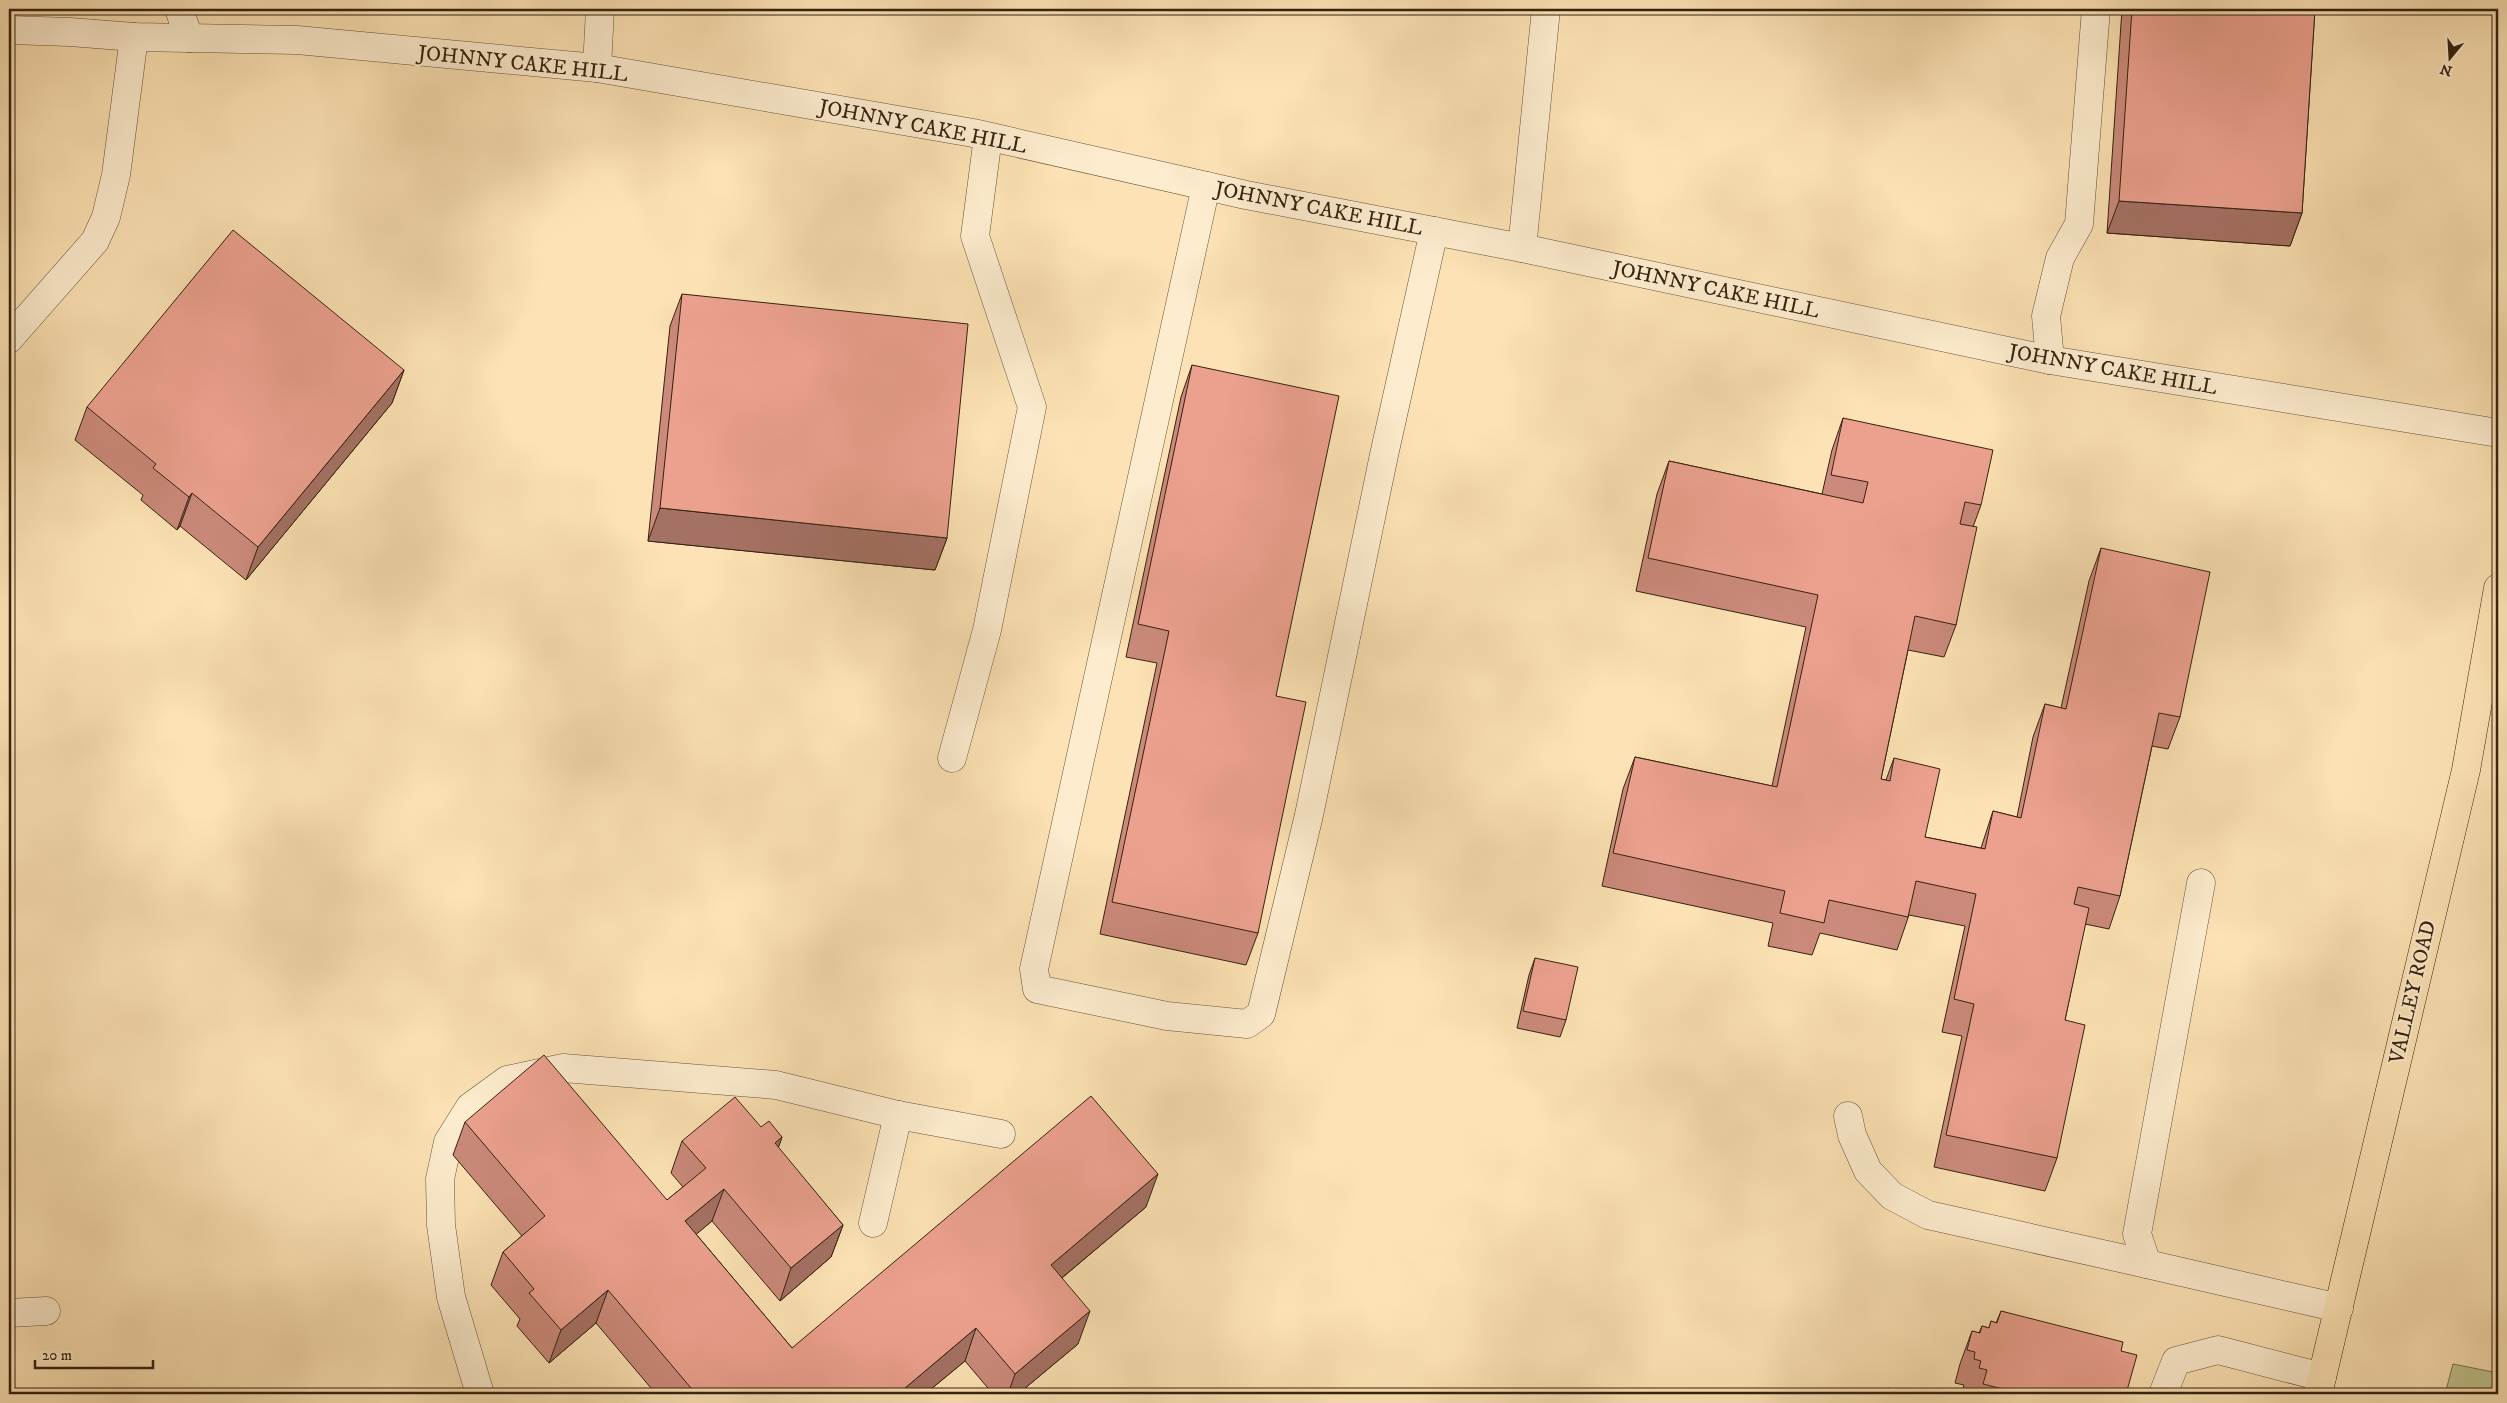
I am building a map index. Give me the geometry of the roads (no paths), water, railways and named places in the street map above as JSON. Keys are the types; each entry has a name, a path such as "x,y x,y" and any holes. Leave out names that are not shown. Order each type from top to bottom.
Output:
{"main road":[{"name":"VALLEY ROAD","path":"2320,1385 2466,770 2498,588"}],"street":[{"path":"179,9 189,38"},
{"path":"597,68 600,9"},
{"path":"1522,248 1546,9"},
{"path":"2050,360 2046,316 2060,258 2079,224 2096,9"},
{"name":"JOHNNY CAKE HILL","path":"9,30 134,37 297,40 597,68 988,137 1206,186 1522,248 2050,360 2498,433"},
{"path":"9,338 94,241 106,217 116,175 134,37"},
{"path":"952,758 987,630 1032,407 975,236 988,137"},
{"path":"1206,186 1034,968 1037,989 1167,1016 1246,1024 1261,1014 1309,815 1384,455 1434,231"},
{"path":"2147,1264 2137,1234 2201,883"},
{"path":"480,1394 451,1297 441,1225 440,1179 448,1142 470,1107 507,1080 563,1068 766,1084 898,1115 1001,1134"},
{"path":"873,1222 898,1115"},
{"path":"1848,1116 1852,1135 1868,1172 1892,1196 1928,1215 2339,1308"},
{"path":"9,1313 46,1311"},
{"path":"2163,1394 2176,1361 2218,1350 2320,1385"}]}
